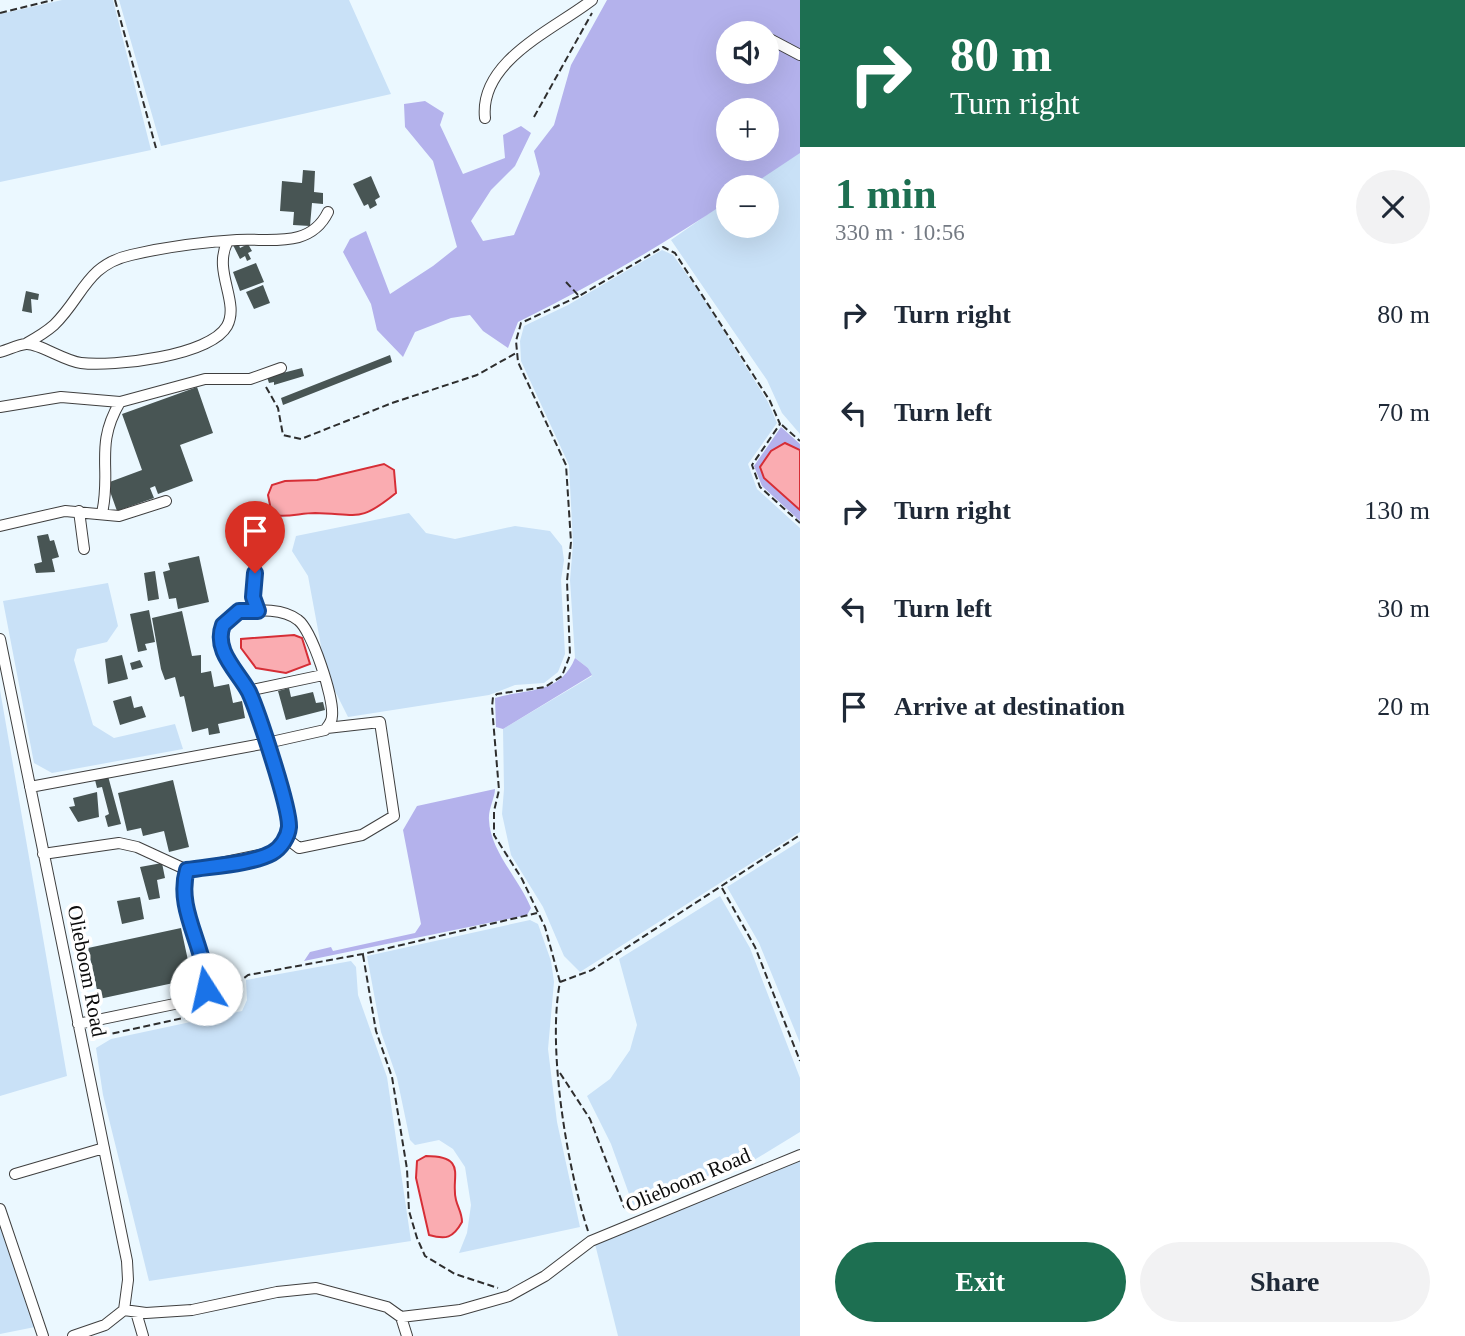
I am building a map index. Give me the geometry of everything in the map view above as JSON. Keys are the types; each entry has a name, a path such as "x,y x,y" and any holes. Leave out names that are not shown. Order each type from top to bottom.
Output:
{"street":[{"path":"485,118 486,90 505,64 593,4"},
{"path":"779,42 800,55"},
{"path":"0,352 27,344 54,326 94,271 101,267 129,256 238,240 279,242 320,225 328,212"},
{"path":"27,344 58,357 88,363 178,353 212,341 226,327 230,318 221,267 226,243"},
{"path":"0,407 61,397 120,402 205,379 250,379 281,368"},
{"path":"102,513 104,443 109,422 120,402"},
{"path":"0,526 57,512 125,515 166,501"},
{"path":"79,512 84,550"},
{"path":"255,573 253,597 258,611"},
{"path":"43,854 118,843 137,847 187,870 265,856 274,852 286,838 289,829 287,812 267,743 248,691 225,656 221,629 239,611 286,613 298,620 316,648 332,716 327,727"},
{"name":"Olieboom Road","path":"0,639 127,1261 128,1280 124,1310"},
{"path":"248,691 323,675"},
{"path":"30,787 302,737 327,727 380,722 394,816 362,835 299,848 286,838"},
{"path":"78,1024 184,1002 203,994 206,976 183,883 187,870"},
{"path":"15,1174 104,1148"},
{"name":"Olieboom Road","path":"401,1317 460,1310 509,1296 545,1276 591,1241 800,1155"},
{"path":"0,1209 43,1336"},
{"path":"73,1336 105,1325 124,1310 192,1310 277,1292 326,1290 375,1303 401,1317 407,1336"},
{"path":"136,1312 143,1336"}],"path":[{"path":"0,13 53,0"},
{"path":"115,0 156,148"},
{"path":"534,117 593,4"},
{"path":"591,1241 578,1202 559,1072 556,1004 560,982 538,913 522,878 494,835 499,778 492,702 498,694 545,687 562,676 570,655 567,580 571,542 566,465 518,362 516,341 521,323 579,296 663,247 675,253 716,313 770,401 780,424 800,441"},
{"path":"566,282 579,296"},
{"path":"250,379 265,386 278,408 283,435 301,439 392,403 477,375 517,353"},
{"path":"780,424 751,466 760,487 800,523"},
{"path":"560,982 592,970 800,835"},
{"path":"722,887 755,947 800,1061"},
{"path":"81,1041 234,1007 239,999 239,982 248,975 363,954 538,913"},
{"path":"363,954 376,1031 392,1077 407,1169 409,1211 421,1247 425,1256 454,1274 496,1286 509,1296"},
{"path":"559,1072 590,1119 624,1207 643,1221"}],"shaded area":[{"path":"62,0 113,0 151,150 0,182 0,14"},
{"path":"119,0 349,0 391,94 161,146"},
{"path":"607,0 800,0 800,153 767,175 716,175 716,209 625,265 518,322 508,348 483,331 470,315 451,318 415,332 403,357 377,330 371,304 343,252 350,239 366,231 390,294 457,247 433,161 405,127 404,104 425,101 444,113 440,125 463,174 505,158 503,135 521,126 531,133 515,166 491,190 471,221 483,241 514,235 540,174 534,151 554,125 571,65"},
{"path":"800,152 800,434 782,413 767,380 671,240 716,208 716,238 779,238 779,175 765,175"},
{"path":"662,250 673,255 700,293 768,402 777,423 748,464 757,489 800,528 800,832 580,972 564,956 543,907 511,855 502,814 503,729 592,676 588,668 575,658 570,580 573,544 569,465 521,361 520,341 524,326 568,305"},
{"path":"781,427 800,444 800,521 762,486 754,466"},
{"path":"785,443 800,450 800,510 764,478 760,467 771,451"},
{"path":"384,464 394,470 396,493 366,513 272,515 268,495 272,485 285,481 317,480"},
{"path":"409,513 426,533 455,539 515,526 550,531 562,546 564,560 561,580 565,654 558,672 544,683 515,685 489,695 348,717 326,673 308,576 292,551 296,536"},
{"path":"108,583 118,626 107,642 77,649 74,660 93,725 114,738 175,724 183,749 52,773 34,763 3,601"},
{"path":"294,635 302,638 310,664 286,673 256,668 241,648 241,639"},
{"path":"575,658 588,668 592,675 503,729 496,727 495,698 552,684 569,670"},
{"path":"0,690 67,1076 0,1096"},
{"path":"495,789 489,816 491,832 494,843 531,908 527,915 304,961 310,952 331,947 333,951 415,933 421,924 403,830 417,806"},
{"path":"800,841 800,1043 759,943 727,887"},
{"path":"720,896 750,948 800,1078 800,1132 754,1160 633,1205 611,1144 587,1096 610,1079 630,1050 637,1025 619,959"},
{"path":"530,920 538,924 551,961 554,982 548,1049 557,1122 580,1227 459,1253 467,1233 471,1205 465,1167 453,1149 439,1140 415,1145 410,1140 397,1078 381,1032 367,956"},
{"path":"351,961 356,967 358,995 387,1077 411,1241 149,1281 103,1095 96,1048 111,1039 242,1011 247,1000 246,980"},
{"path":"426,1156 448,1160 455,1170 456,1200 462,1222 448,1236 429,1235 416,1178 417,1161"},
{"path":"800,1159 800,1336 618,1336 595,1244"},
{"path":"0,1224 35,1327 0,1334"}],"building":[{"path":"303,170 315,171 314,192 323,193 323,204 312,203 310,226 293,225 294,212 280,211 282,181 302,183"},
{"path":"371,176 380,197 375,200 377,205 370,209 368,204 364,206 353,184"},
{"path":"238,242 240,248 248,244 252,251 248,253 251,259 247,261 245,256 240,259 233,245"},
{"path":"256,263 264,282 240,291 233,272"},
{"path":"263,285 270,303 254,309 246,292"},
{"path":"26,291 39,294 38,300 31,299 32,313 22,311"},
{"path":"390,355 392,362 283,405 281,398"},
{"path":"302,368 304,376 274,385 274,382 269,383 267,377"},
{"path":"197,387 213,433 180,445 193,481 158,494 155,486 150,488 154,498 117,511 107,483 142,470 122,414"},
{"path":"48,534 50,541 54,540 59,557 52,559 55,572 36,573 34,564 42,562 37,536"},
{"path":"199,556 209,602 178,609 176,598 169,599 163,572 170,570 168,563"},
{"path":"155,571 159,599 148,601 144,573"},
{"path":"149,610 155,642 145,644 147,650 138,652 130,614"},
{"path":"182,611 192,656 201,655 201,673 211,671 214,687 229,684 233,703 242,701 245,718 218,724 220,733 209,735 208,728 192,732 184,696 180,697 175,677 165,680 161,669 152,618"},
{"path":"122,655 128,679 108,684 105,659"},
{"path":"140,660 143,667 132,670 130,663"},
{"path":"289,688 291,697 313,692 316,703 323,702 325,710 286,720 278,691"},
{"path":"131,696 134,708 142,706 146,717 120,725 113,701"},
{"path":"108,776 121,824 108,827 105,816 109,814 102,787 97,788 95,780"},
{"path":"173,780 189,847 169,852 164,831 143,836 141,828 127,831 118,793"},
{"path":"97,792 99,817 78,822 69,807 75,806 73,798"},
{"path":"162,863 165,878 157,880 160,898 149,900 140,867"},
{"path":"140,897 144,919 122,924 117,901"},
{"path":"181,928 192,979 99,999 88,948"}],"route":[{"path":"206,989 204,965 187,912 183,883 187,870 265,856 279,847 289,829 287,812 260,722 248,691 225,656 221,638 223,625 239,611 258,611 253,597 255,573"}]}
